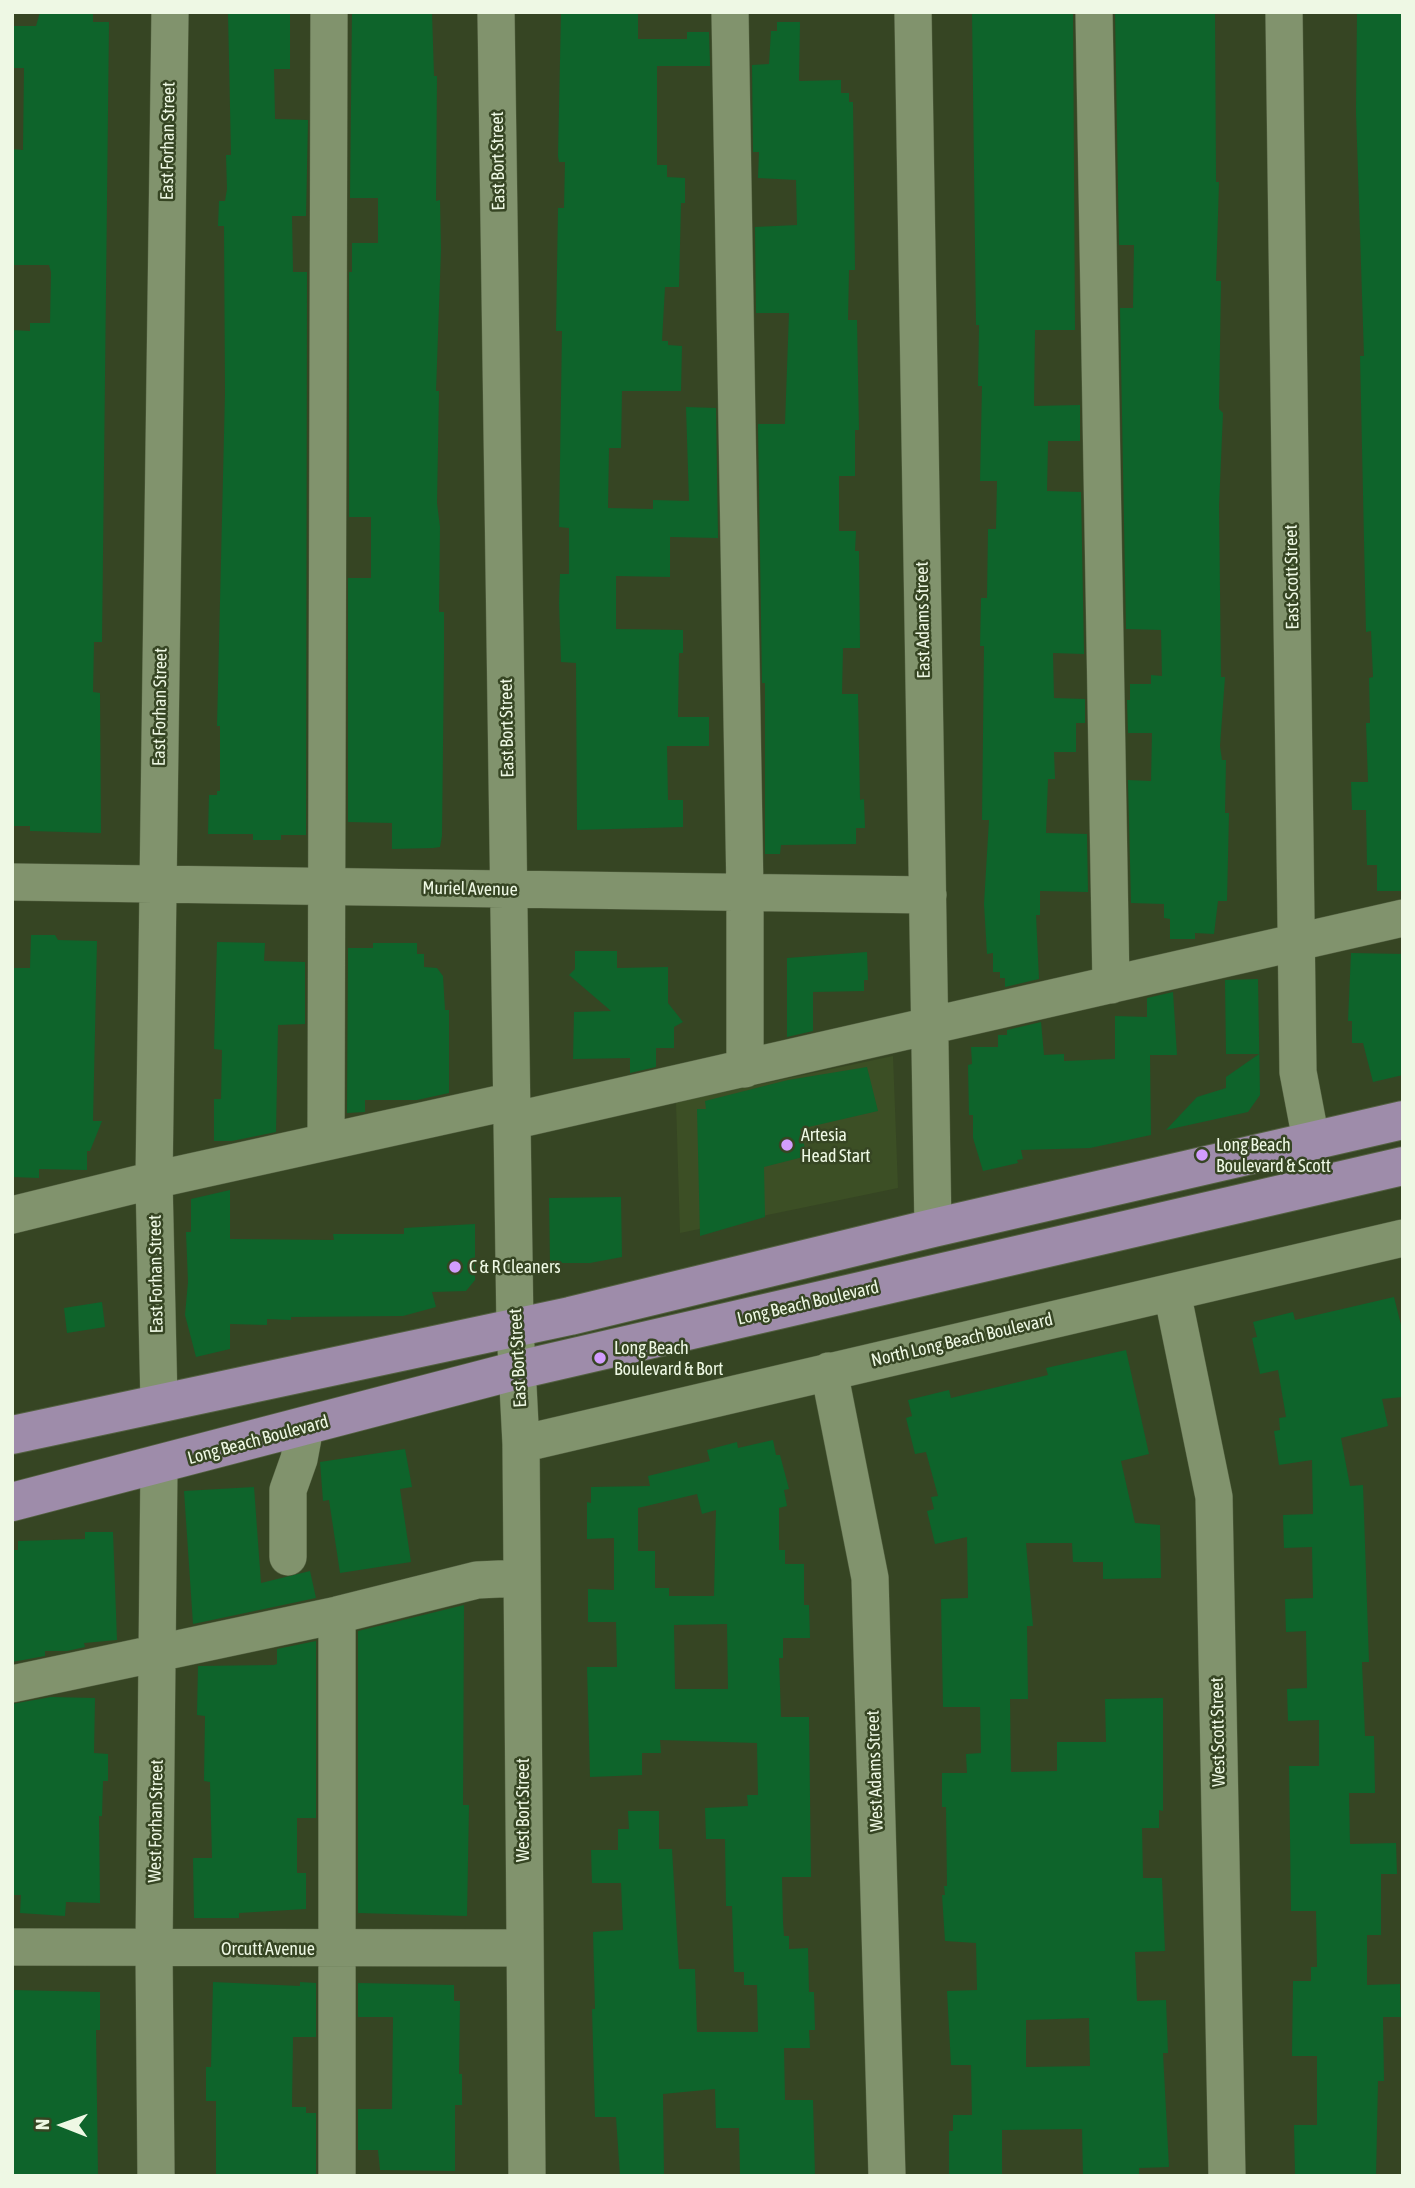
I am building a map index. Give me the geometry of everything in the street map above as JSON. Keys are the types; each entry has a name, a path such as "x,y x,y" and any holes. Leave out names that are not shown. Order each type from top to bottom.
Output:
{"main road":[{"path":"12,1435 689,1289 933,1228 1403,1120"},
{"name":"Long Beach Boulevard","path":"12,1502 159,1466 518,1370 1403,1166"}],"street":[{"name":"East Forhan Street","path":"159,1403 153,1180 170,12"},
{"path":"326,1142 330,12"},
{"name":"East Bort Street","path":"496,12 515,1328 521,1444"},
{"path":"730,12 745,893 745,1069"},
{"name":"East Adams Street","path":"913,12 933,1228"},
{"path":"1094,12 1111,985"},
{"name":"East Scott Street","path":"1284,12 1298,1072 1311,1140"},
{"name":"Muriel Avenue","path":"12,882 928,895"},
{"path":"12,1215 153,1180 326,1142 745,1069 1403,918"},
{"name":"North Long Beach Boulevard","path":"521,1444 1403,1238"},
{"name":"West Scott Street","path":"1172,1292 1213,1497 1227,2176"},
{"name":"West Adams Street","path":"829,1371 870,1578 887,2176"},
{"path":"288,1557 288,1490 299,1459 305,1427"},
{"name":"West Bort Street","path":"521,1444 527,2176"},
{"name":"West Forhan Street","path":"156,2176 159,1466"},
{"path":"12,1684 337,1615 477,1580 521,1578"},
{"path":"337,1615 337,2176"},
{"name":"Orcutt Avenue","path":"12,1947 524,1948"}],"shaded area":[{"name":"Artesia Head Start","path":"893,1056 898,1188 680,1233 676,1102"}],"building":[{"path":"40,12 93,12 93,22 109,22 102,642 94,642 93,692 100,693 101,833 30,831 30,826 12,826 12,330 30,331 30,323 50,323 51,272 49,265 12,265 12,149 23,150 24,68 13,68 12,26 36,26"},
{"path":"228,12 290,12 290,69 274,69 275,119 308,120 306,216 292,216 293,272 307,272 306,835 281,835 281,840 253,840 253,834 208,834 209,795 217,795 217,791 220,791 220,726 217,726 225,393 224,226 218,226 219,201 225,201 227,189 226,155 231,155"},
{"path":"352,12 432,12 434,76 437,76 436,201 440,200 441,250 436,391 439,391 439,612 444,612 442,836 440,847 433,848 392,849 392,823 348,822 348,578 371,578 371,517 349,517 349,272 352,272 352,243 378,243 378,198 350,198"},
{"path":"561,12 638,12 638,39 687,39 687,32 709,32 710,66 657,66 657,165 667,165 667,177 685,178 685,203 681,203 679,287 665,287 662,341 668,341 668,345 682,346 681,391 622,391 621,448 609,448 608,508 653,509 653,500 689,501 686,407 716,408 718,538 670,537 670,577 616,576 616,629 683,630 683,653 679,653 678,717 709,717 709,746 667,746 668,800 683,800 683,827 577,830 576,663 561,662 559,603 560,574 569,574 569,528 559,527 562,331 556,331 558,208 564,208 565,162 559,162 558,156"},
{"path":"972,12 1073,12 1075,330 1035,330 1034,406 1080,405 1080,441 1048,441 1047,491 1081,492 1084,654 1053,653 1054,698 1085,699 1085,723 1076,723 1076,752 1054,752 1055,779 1048,779 1046,833 1087,834 1088,892 1040,891 1040,915 1036,915 1039,979 1005,987 1005,978 1000,978 1000,972 993,972 993,953 987,954 984,904 989,820 982,820 984,646 980,646 981,598 987,598 988,529 996,529 997,481 980,481 982,386 978,386 979,325 976,325"},
{"path":"1115,12 1215,12 1216,182 1219,182 1216,281 1221,281 1219,409 1223,413 1219,506 1221,677 1225,677 1220,746 1222,760 1226,760 1225,813 1229,813 1227,901 1218,901 1214,934 1195,933 1195,939 1170,939 1170,919 1164,918 1164,904 1131,903 1128,780 1151,781 1152,733 1128,733 1127,700 1130,700 1130,684 1151,684 1151,675 1162,676 1161,630 1126,629 1120,308 1133,308 1134,245 1119,245"},
{"path":"1357,12 1403,12 1403,891 1377,891 1377,865 1367,865 1366,810 1352,810 1351,782 1368,782 1366,723 1370,723 1369,678 1373,677 1371,631 1366,632 1360,356 1364,356 1356,112"},
{"path":"777,22 800,22 799,81 841,80 841,93 849,93 849,102 853,102 855,270 849,270 848,320 857,320 859,430 855,430 855,476 839,476 839,531 856,531 855,551 859,551 860,648 843,648 842,694 858,694 860,800 864,799 865,828 856,828 856,844 781,845 780,854 765,854 765,683 762,683 758,424 785,424 789,313 756,313 755,227 797,225 796,180 758,178 759,152 753,152 752,65 769,64 771,31 777,31"},
{"path":"31,935 55,935 58,940 97,941 93,1121 102,1121 90,1151 87,1151 87,1170 39,1169 39,1178 12,1177 12,968 30,968"},
{"path":"217,942 265,943 264,961 305,962 305,1024 278,1025 276,1132 232,1141 214,1141 214,1099 221,1099 222,1050 214,1049"},
{"path":"373,943 417,943 417,954 424,954 424,967 437,968 443,976 445,1010 449,1010 449,1093 417,1100 365,1100 365,1112 347,1113 348,948 373,948"},
{"path":"575,951 617,951 617,968 668,967 668,1003 683,1022 674,1027 674,1048 656,1048 656,1067 630,1073 630,1058 573,1059 574,1012 611,1011 569,975 575,969"},
{"path":"867,952 868,980 864,980 864,991 813,992 813,1031 787,1037 787,958"},
{"path":"1351,953 1403,954 1403,1075 1373,1082 1363,1043 1352,1043 1352,1021 1348,1021"},
{"path":"1258,979 1260,1095 1248,1112 1166,1130 1197,1097 1226,1088 1226,1077 1259,1054 1226,1054 1225,980"},
{"path":"1173,992 1177,1055 1150,1055 1151,1135 1090,1148 1021,1150 1023,1159 1017,1160 1018,1163 983,1171 973,1138 973,1115 969,1115 968,1065 972,1064 971,1047 998,1047 998,1035 1007,1035 1007,1030 1041,1022 1044,1055 1064,1054 1064,1061 1115,1059 1115,1016 1147,1017 1147,998"},
{"path":"867,1067 878,1111 800,1129 807,1156 764,1167 765,1217 700,1236 697,1109 706,1109 705,1101 788,1080"},
{"path":"230,1190 230,1239 334,1240 333,1234 404,1234 404,1228 475,1224 475,1280 466,1291 432,1292 436,1307 403,1316 291,1317 291,1320 267,1319 267,1325 230,1324 230,1349 196,1357 185,1315 188,1282 186,1232 191,1232 191,1199"},
{"path":"621,1197 622,1257 590,1263 550,1263 549,1198"},
{"path":"1394,1297 1403,1333 1403,1397 1382,1399 1388,1426 1341,1438 1350,1486 1363,1485 1369,1662 1362,1662 1365,1736 1374,1736 1375,1793 1349,1793 1350,1844 1396,1843 1397,1874 1381,1874 1381,1935 1367,1935 1367,1985 1400,1984 1401,2017 1383,2017 1384,2081 1378,2081 1376,2176 1295,2176 1294,2125 1317,2125 1317,2056 1292,2056 1293,1981 1311,1981 1311,1967 1317,1967 1316,1911 1291,1911 1289,1766 1319,1766 1319,1720 1288,1721 1287,1689 1307,1688 1306,1631 1286,1632 1285,1599 1313,1598 1312,1547 1284,1548 1283,1515 1313,1514 1312,1460 1279,1465 1274,1431 1280,1430 1279,1418 1286,1417 1278,1370 1260,1374 1252,1338 1257,1337 1253,1322 1293,1312 1295,1320"},
{"path":"102,1302 105,1327 67,1333 64,1308"},
{"path":"1126,1350 1149,1454 1121,1461 1135,1523 1160,1525 1161,1578 1103,1579 1103,1562 1073,1562 1072,1543 1026,1543 1033,1626 1027,1626 1028,1699 1010,1699 1011,1772 1057,1771 1057,1742 1106,1742 1105,1699 1163,1698 1163,1811 1159,1810 1159,1828 1142,1828 1143,1878 1162,1878 1165,1951 1135,1952 1137,2001 1166,2000 1168,2053 1163,2053 1169,2167 1139,2168 1139,2176 1083,2176 1082,2129 1002,2130 1002,2176 949,2176 949,2131 953,2131 953,2115 972,2115 971,2065 951,2065 947,1991 977,1990 976,1943 945,1941 942,1895 945,1895 944,1886 947,1886 946,1807 942,1807 942,1773 967,1773 966,1754 981,1753 980,1707 943,1707 941,1599 968,1598 967,1537 935,1544 927,1511 934,1509 931,1497 938,1496 926,1452 915,1454 906,1418 912,1416 908,1400 949,1390 951,1398 1048,1375 1046,1368","holes":["1089,2018 1090,2066 1026,2067 1026,2020"]},
{"path":"773,1440 776,1455 780,1455 789,1489 784,1490 787,1506 779,1508 779,1550 785,1550 785,1564 804,1564 804,1605 809,1605 810,1638 783,1638 783,1658 779,1658 781,1717 809,1717 811,1877 782,1877 784,1936 789,1936 789,1949 808,1948 809,1992 814,1992 815,2030 809,2030 810,2048 784,2048 785,2100 813,2100 815,2176 740,2176 739,2128 716,2128 715,2089 663,2094 664,2176 620,2176 616,2117 595,2117 592,2009 595,2009 593,1932 623,1930 621,1883 592,1883 591,1850 618,1850 618,1829 629,1829 628,1811 659,1811 659,1849 672,1849 679,1969 695,1969 697,2032 758,2032 757,1985 744,1985 744,1972 734,1972 732,1906 726,1906 725,1839 706,1839 705,1808 748,1806 747,1795 758,1795 757,1743 660,1740 661,1753 642,1753 642,1775 590,1777 587,1667 617,1667 616,1622 588,1622 588,1589 614,1590 614,1538 587,1539 587,1502 591,1503 591,1487 650,1486 648,1476 710,1461 707,1450 737,1442 738,1448","holes":["697,1494 702,1514 716,1510 714,1596 669,1596 669,1588 655,1588 655,1551 638,1551 638,1508","727,1624 728,1689 675,1689 674,1625"]},
{"path":"405,1449 412,1487 400,1489 411,1562 340,1573 329,1500 323,1501 320,1462"},
{"path":"254,1487 261,1583 310,1571 316,1598 193,1624 184,1491"},
{"path":"85,1532 113,1532 117,1640 84,1643 85,1647 67,1651 45,1651 45,1656 12,1662 12,1550 18,1550 18,1541 85,1539"},
{"path":"464,1605 463,1805 469,1805 467,1916 358,1913 358,1631"},
{"path":"316,1641 316,1818 297,1818 297,1873 306,1873 306,1909 239,1913 239,1918 194,1918 193,1858 212,1858 210,1782 204,1781 205,1716 197,1715 198,1666 274,1665 277,1664 277,1649"},
{"path":"51,1697 95,1698 94,1753 108,1754 108,1781 103,1781 102,1816 99,1816 100,1903 66,1902 65,1916 20,1913 21,1895 12,1895 12,1704"},
{"path":"213,1982 300,1986 300,1982 316,1983 316,2037 293,2037 292,2107 306,2107 306,2113 316,2113 316,2176 216,2176 216,2101 206,2101 206,2067 211,2067"},
{"path":"358,1983 454,1985 454,2001 460,2001 459,2074 462,2074 462,2105 455,2105 455,2171 380,2170 378,2150 358,2150 358,2109 392,2109 393,2017 358,2017"},
{"path":"12,1990 100,1992 100,2030 96,2030 98,2176 12,2176"}],"place":[{"name":"Artesia Head Start","path":"787,1145"},
{"name":"Long Beach Boulevard & Scott","path":"1202,1155"},
{"name":"C & R Cleaners","path":"455,1267"},
{"name":"Long Beach Boulevard & Bort","path":"600,1358"}]}
